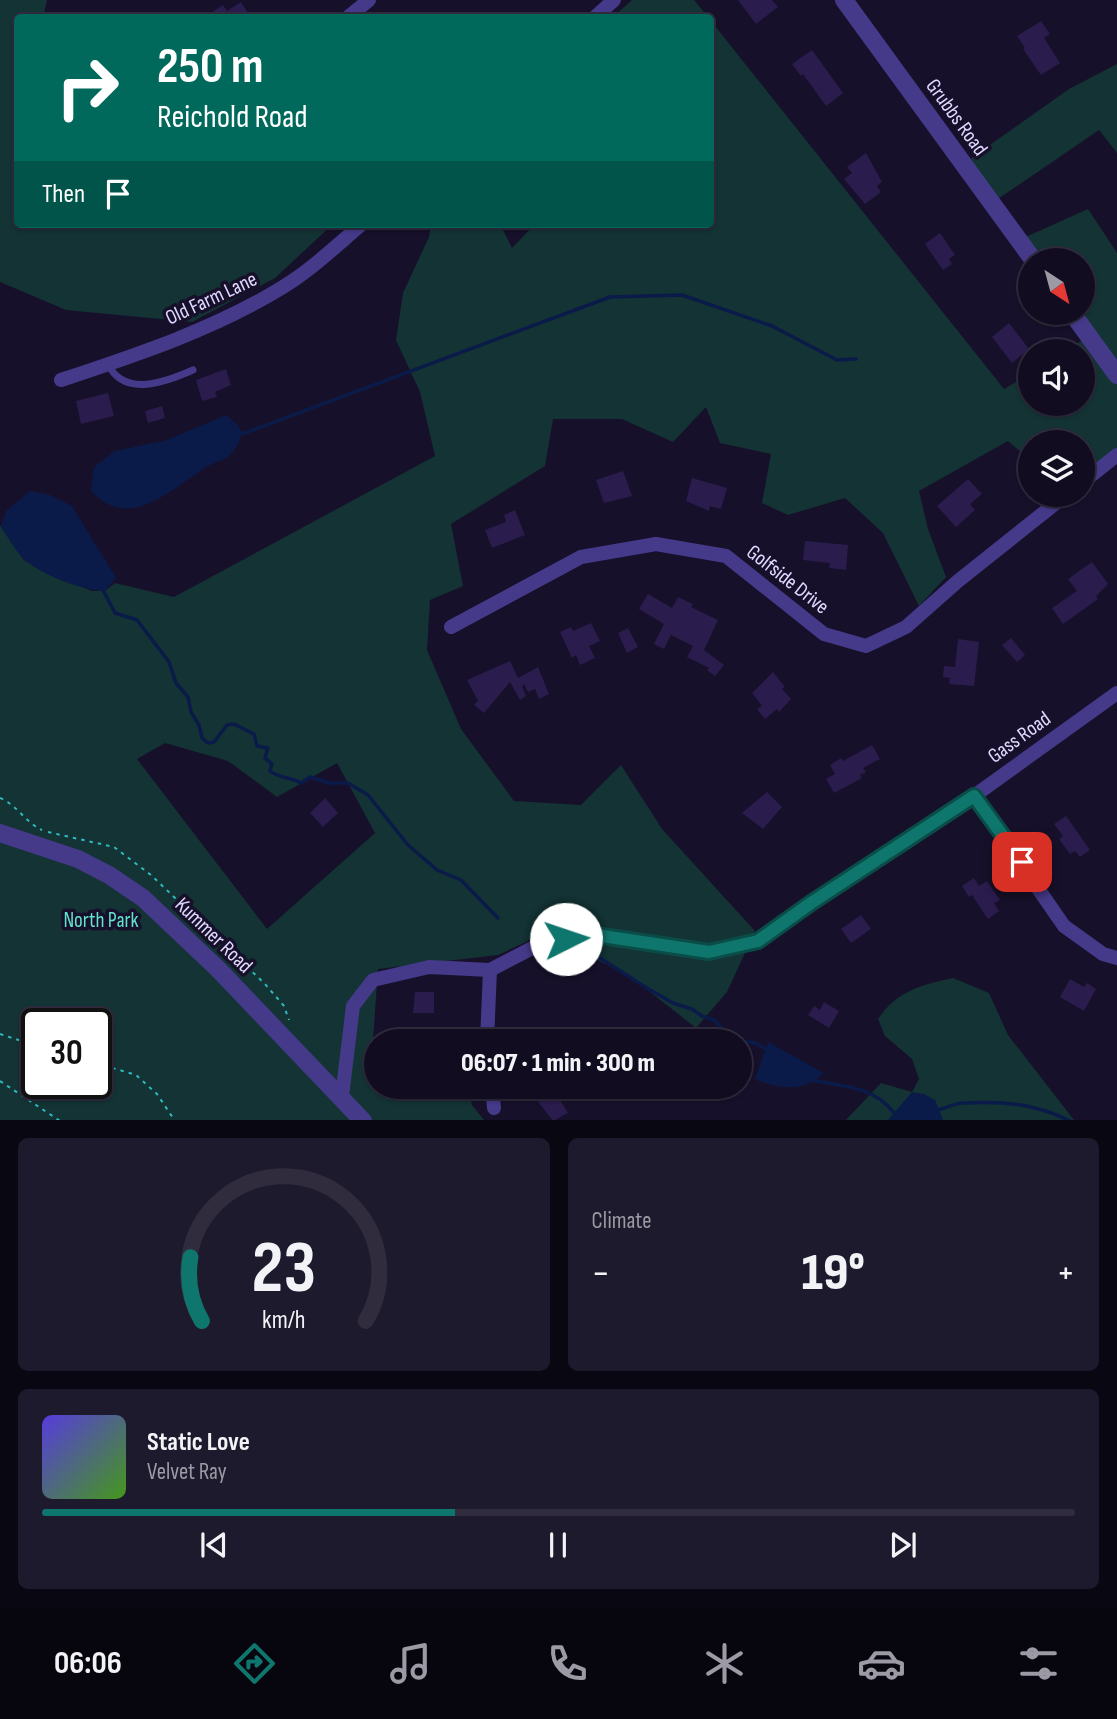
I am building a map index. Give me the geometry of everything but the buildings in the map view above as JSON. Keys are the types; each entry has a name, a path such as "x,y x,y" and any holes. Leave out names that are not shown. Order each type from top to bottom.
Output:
{"street":[{"path":"352,14 369,0"},
{"path":"598,14 614,0"},
{"name":"Grubbs Road","path":"844,0 1025,248"},
{"name":"Old Farm Lane","path":"61,380 220,320 269,295 296,278 357,228"},
{"path":"1081,326 1117,375"},
{"path":"1095,472 1117,455"},
{"name":"Golfside Drive","path":"451,627 581,557 656,544 726,556 824,634 866,646 906,627 958,581 1051,507"},
{"name":"Gass Road","path":"490,970 542,943 589,934 709,952 758,941 974,796 1117,693"},
{"path":"974,796 1065,926 1103,954 1117,958"},
{"name":"Kummer Road","path":"0,832 78,859 109,875 143,898 219,970 362,1120"},
{"path":"342,1096 353,1006 373,979 429,967 490,970 488,1029"},
{"path":"493,1099 494,1108"}],"lane":[{"path":"108,364 121,381 134,385 154,384 193,370"}],"path":[{"path":"0,1034 21,1041"},
{"path":"112,1068 136,1075 157,1094 174,1120"},
{"path":"0,1081 58,1120"}],"green space":[{"path":"0,0 47,0 44,14 14,14 14,228 329,228 275,278 192,322 66,310 0,282"},
{"path":"632,0 694,0 706,14 616,14"},
{"name":"North Park","path":"714,25 1004,389 1018,381 1018,416 1095,416 1095,339 1084,339 1089,336 1082,326 1096,326 1096,248 1025,248 1019,240 1088,209 1117,253 1117,455 1095,472 1095,430 1018,430 1018,450 1008,441 919,491 928,529 946,577 919,606 883,533 845,498 788,515 762,503 771,454 720,443 706,407 673,442 622,419 553,419 545,466 451,524 463,586 430,600 427,650 461,729 514,801 581,805 621,765 662,829 755,931 727,992 696,1028 626,973 541,935 498,955 378,969 374,1029 364,1029 364,1099 470,1099 484,1120 0,1120 0,525 24,560 92,591 105,591 115,583 174,597 435,456 420,392 396,340 403,293 429,237 430,228 502,228 512,248 531,228 714,228","holes":["165,743 228,761 277,797 337,763 375,833 267,929 137,759"]},
{"path":"1117,64 1117,153 1099,130 992,203 963,164 1069,89"},
{"path":"953,978 989,993 1008,1035 1074,1120 846,1120 881,1083 912,1092 919,1079 912,1059 885,1036 878,1019 893,1002 930,983"}],"water":[{"path":"226,415 239,426 242,434 234,451 161,498 133,508 119,508 105,503 91,491 94,467 115,451 167,440"},
{"path":"30,491 50,495 72,506 116,578 105,591 85,588 50,575 30,564 17,551 1,527 6,511"},
{"path":"768,1042 824,1073 808,1084 791,1087 755,1079"},
{"path":"912,1092 935,1100 943,1120 888,1120"}],"waterway":[{"path":"242,434 610,297 682,295 772,326 837,360 856,359"},
{"path":"103,590 115,613 137,620 169,662 176,683 188,697 202,738 208,743 214,742 227,725 234,724 254,734 257,746 268,748 265,758 272,764 270,771 273,773 301,783 310,777 329,783 348,783 368,795 408,845 437,870 461,880 498,918"},
{"path":"591,952 673,1003 714,1020 733,1040 756,1043 768,1051"},
{"path":"810,1080 856,1088 876,1097 894,1113 898,1113"},
{"path":"937,1110 960,1103 1004,1103 1044,1110 1068,1120"}],"route":[{"path":"566,939 589,934 709,952 758,941 974,796 1022,862"}]}
